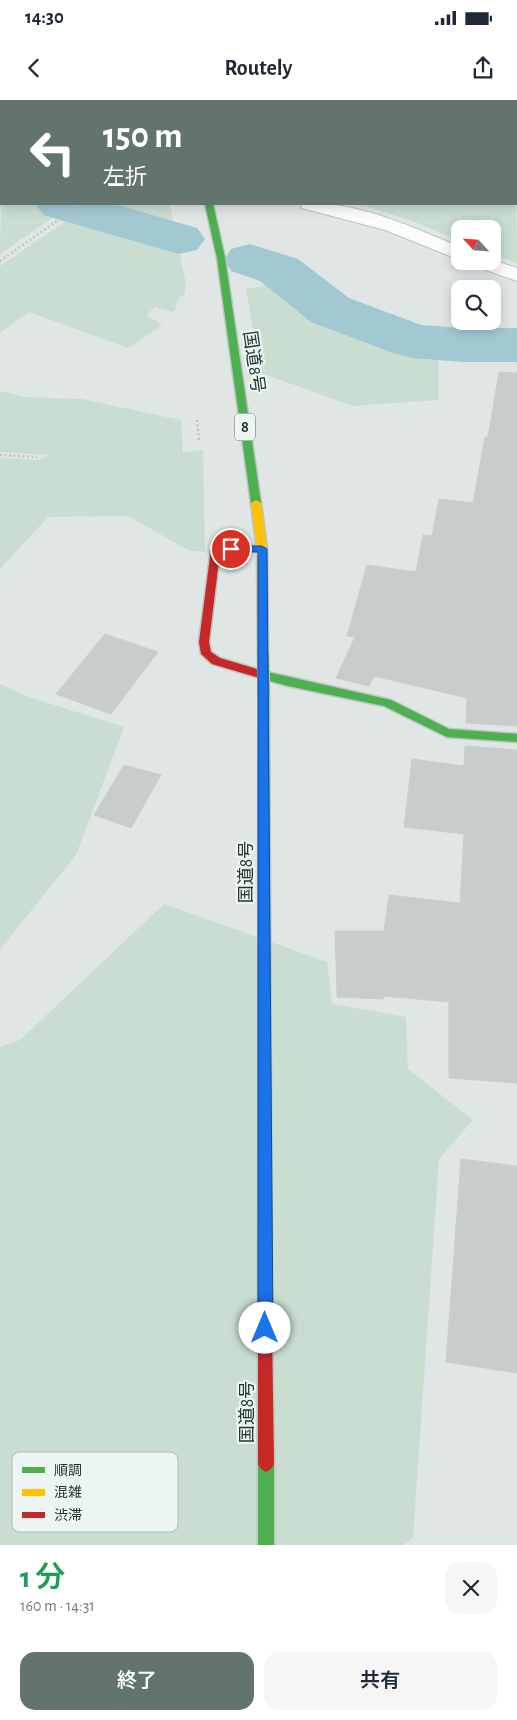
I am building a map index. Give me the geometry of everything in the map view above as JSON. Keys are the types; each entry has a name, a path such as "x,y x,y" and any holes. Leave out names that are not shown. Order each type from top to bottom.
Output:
{"main road":[{"name":"国道8号","path":"209,205 221,258 262,549 266,1545"},
{"path":"262,549 216,549 204,642 206,654 216,662 288,682 387,703 447,733 517,738"}],"street":[{"path":"313,205 392,226 451,250"},
{"path":"501,269 517,275"}],"path":[{"path":"0,261 80,205"},
{"path":"197,420 199,440"},
{"path":"0,455 37,457"}],"green space":[{"path":"1,205 43,205 62,211 0,254"},
{"path":"83,205 170,205 174,227 164,225 163,230"},
{"path":"363,205 516,205 517,263 501,257 501,220 451,220 451,237 415,222"},
{"path":"75,215 178,246 186,284 184,296 179,297 174,312 155,307 146,315 162,325 128,348 29,312 0,333 0,266"},
{"path":"275,284 438,345 439,400 353,406 261,373 246,289"},
{"path":"0,391 24,397 82,399 181,420 183,453 203,450 205,552 188,550 128,516 48,517 0,569 0,458 40,460 48,455 0,452"},
{"path":"0,684 29,697 124,727 76,855 0,949"},
{"path":"164,904 327,962 332,1004 406,1017 408,1069 473,1120 439,1159 413,1538 403,1545 0,1545 0,1047 20,1040"}],"building":[{"path":"499,372 517,373 517,726 466,723 467,698 374,676 369,686 336,678 355,637 347,636 367,565 416,572 423,535 432,536 439,499 473,503 485,437 488,437"},
{"path":"105,634 158,652 111,714 56,694"},
{"path":"465,746 517,750 517,1083 449,1078 449,1002 384,996 384,999 337,997 335,931 384,931 389,895 460,903 464,834 404,827 412,759 464,766"},
{"path":"124,765 161,775 131,828 94,815"},
{"path":"461,1159 517,1166 517,1373 446,1362"}],"waterway":[{"path":"64,205 179,239"},
{"path":"250,260 279,270 330,310 413,341 463,345 517,345"}],"traffic: fast":[{"path":"209,205 221,258 256,503"},
{"path":"263,653 264,696"},
{"path":"263,675 387,703 447,733 517,738"},
{"path":"264,696 265,1329"},
{"path":"266,1464 266,1545"}],"traffic: slow":[{"path":"256,503 262,549 263,653"}],"traffic: jam":[{"path":"262,549 216,549 204,642 206,654 216,661 263,675"},
{"path":"265,1329 266,1464"}],"route":[{"path":"231,549 262,549 265,1328"}]}
